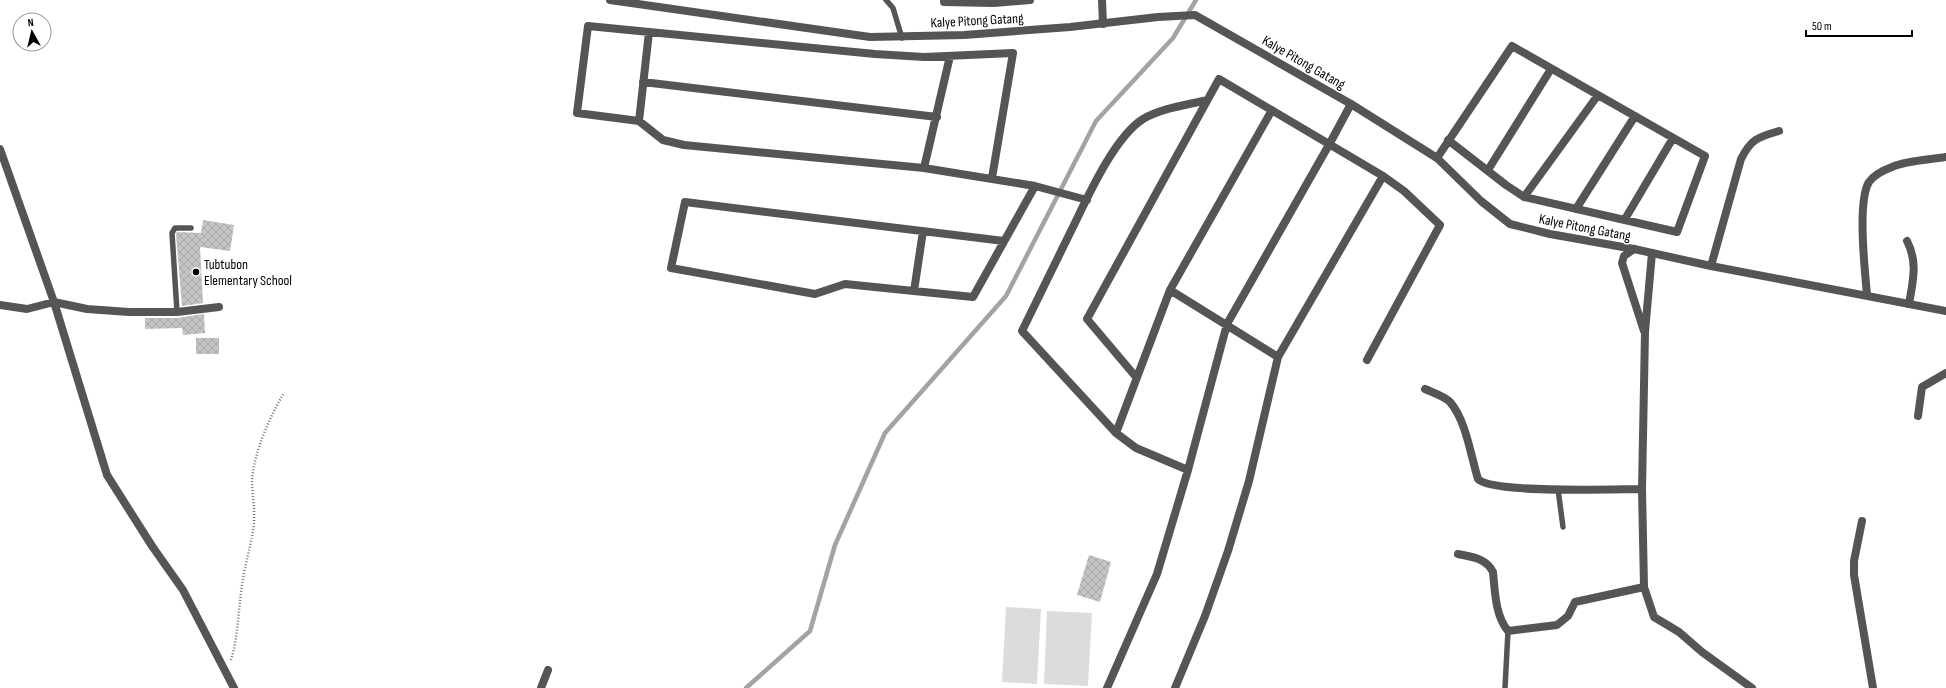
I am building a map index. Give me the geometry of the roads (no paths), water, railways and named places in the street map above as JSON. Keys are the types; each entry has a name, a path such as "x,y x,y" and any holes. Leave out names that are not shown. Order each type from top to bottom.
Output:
{"street":[{"name":"Kalye Pitong Gatang","path":"610,0 870,37 902,38 964,35 1195,15 1351,104 1437,158 1481,201 1510,224 1550,234 1634,249 1711,266 1946,311"},
{"path":"944,0 944,2 1030,0"},
{"path":"1102,0 1102,24"},
{"path":"992,178 1013,53 950,56 875,54 588,26 577,113 639,121 663,140 684,145 924,168 1035,186 1087,200"},
{"path":"639,121 649,32"},
{"path":"1437,158 1448,140 1512,46 1705,156 1677,232 1524,196 1506,186 1488,170 1448,140"},
{"path":"924,168 950,56"},
{"path":"1488,170 1551,69"},
{"path":"1136,377 1087,319 1219,79 1330,143 1383,176 1404,191 1440,225 1367,360"},
{"path":"643,82 937,117"},
{"path":"1524,196 1598,96"},
{"path":"1188,470 1136,448 1116,433 1022,331 1087,200 1119,142 1130,130 1144,119 1161,111 1207,100"},
{"path":"1107,688 1157,574 1188,470 1227,324 1351,104"},
{"path":"1116,433 1170,290 1272,110"},
{"path":"1576,209 1635,116"},
{"path":"1711,266 1741,159 1748,145 1759,137 1779,131"},
{"path":"1625,219 1673,138"},
{"path":"0,150 54,302 107,475 152,546 183,590 234,688"},
{"path":"1867,295 1863,226 1865,193 1869,182 1878,174 1892,166 1946,157"},
{"path":"1175,688 1205,616 1228,551 1249,481 1278,357 1383,176"},
{"path":"1004,240 685,202 672,268 815,294 845,284 973,297 1035,186"},
{"path":"914,291 924,231"},
{"path":"1907,241 1912,250 1915,271 1909,304"},
{"path":"1634,249 1624,256 1622,263 1645,332"},
{"path":"1652,253 1645,332 1642,489 1644,587 1654,617 1679,632 1702,652 1752,688"},
{"path":"1170,290 1278,357"},
{"path":"0,305 27,309 54,302 94,309 129,312 177,312 219,307"},
{"path":"1918,416 1922,387 1946,373"},
{"path":"1425,389 1450,402 1457,413 1480,481 1508,487 1558,489 1642,489"},
{"path":"1862,521 1854,561 1854,575 1873,688"},
{"path":"1458,554 1482,560 1490,566 1493,572 1499,613 1502,623 1508,631 1557,625 1568,616 1575,602 1644,587"},
{"path":"541,688 548,670"}],"lane":[{"path":"886,0 893,8 902,38"},
{"path":"177,312 172,233 175,228 190,228"},
{"path":"1558,489 1563,527"},
{"path":"1505,688 1508,631"}],"waterway":[{"path":"746,688 810,631 835,545 885,433 1006,296 1096,121 1173,38 1196,0"}],"place":[{"name":"Tubtubon Elementary School","path":"196,272"}]}
